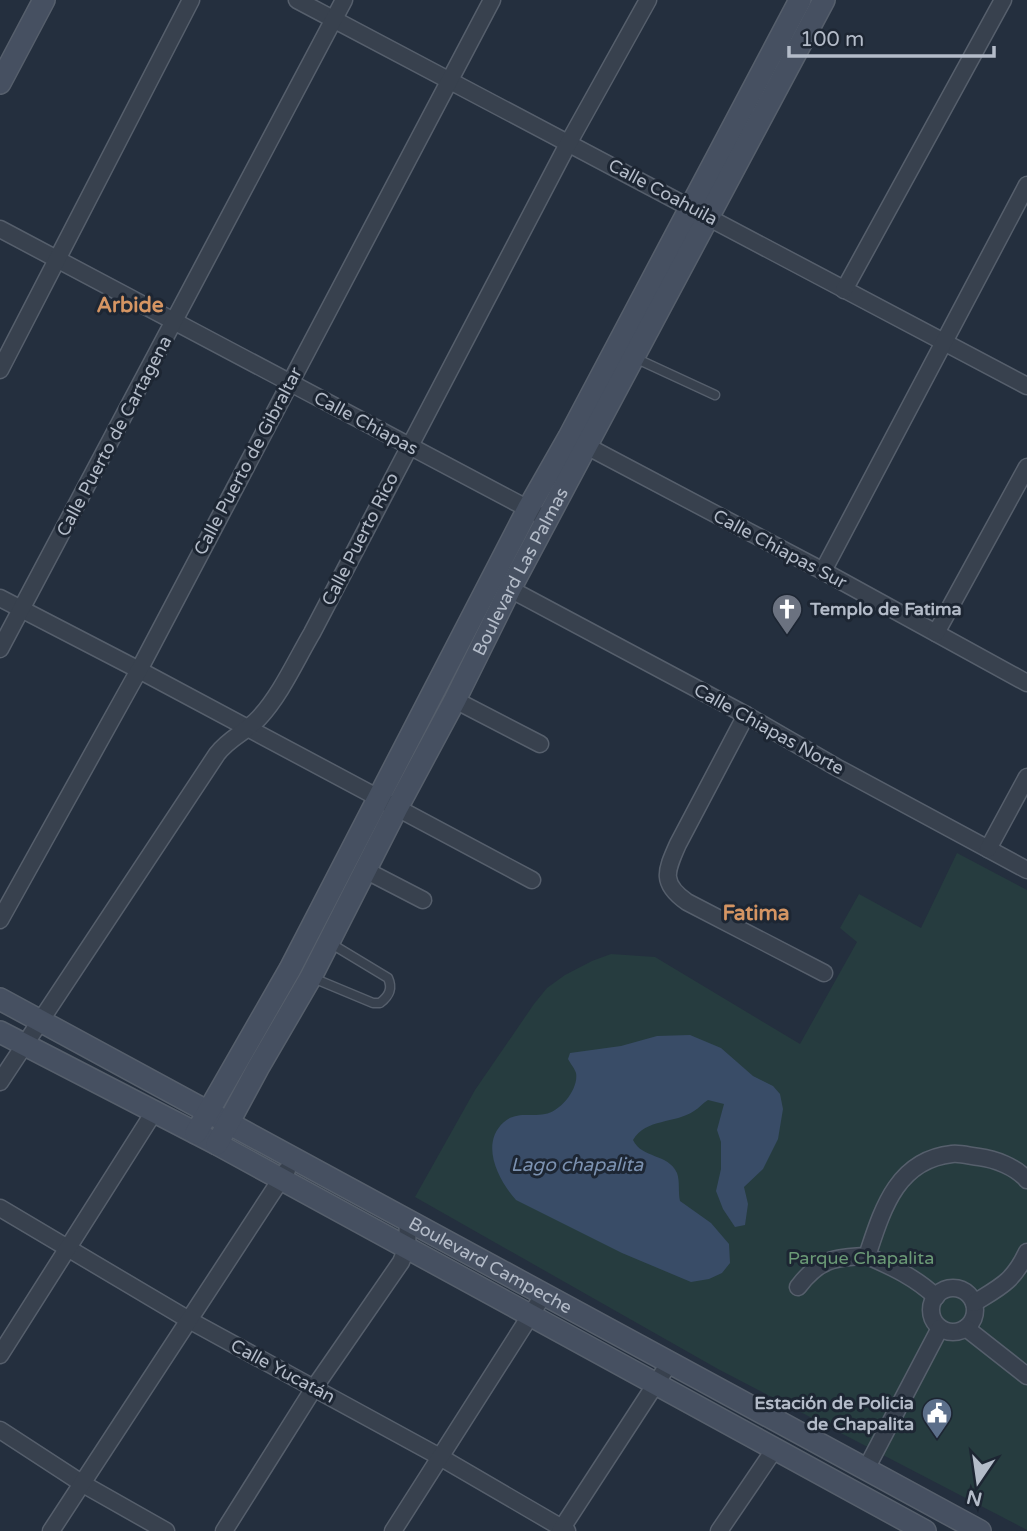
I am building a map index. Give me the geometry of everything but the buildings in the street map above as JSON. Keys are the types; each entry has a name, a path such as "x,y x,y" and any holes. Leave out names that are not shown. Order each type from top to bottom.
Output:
{"street":[{"path":"0,83 5,53 28,0"},
{"path":"5,53 44,0"},
{"path":"0,370 191,0"},
{"name":"Calle Coahuila","path":"298,0 1027,386"},
{"name":"Calle Puerto de Cartagena","path":"0,649 344,0"},
{"name":"Calle Puerto de Gibraltar","path":"0,920 139,670 492,0"},
{"name":"Calle Puerto Rico","path":"0,1083 217,754 230,738 249,729 269,706 312,633 569,142 648,0"},
{"name":"Boulevard Las Palmas","path":"217,1144 311,977 365,870 388,803 528,509 634,358 699,212 800,0"},
{"name":"Boulevard Las Palmas","path":"196,1133 388,803 456,700 510,589 548,519 577,442 699,212 824,0"},
{"path":"844,290 1003,0"},
{"path":"823,571 1027,185"},
{"name":"Calle Chiapas","path":"0,229 548,519"},
{"name":"Calle Chiapas Sur","path":"577,442 823,571 1027,683"},
{"path":"936,633 1027,467"},
{"name":"Calle Chiapas Norte","path":"510,589 747,715 836,767 1027,870"},
{"path":"0,598 531,880"},
{"path":"456,700 540,744"},
{"path":"747,715 668,864 667,877 670,887 687,902 824,973"},
{"path":"988,849 1027,777"},
{"path":"365,870 423,901"},
{"name":"Boulevard Campeche","path":"0,999 980,1531"},
{"name":"Boulevard Campeche","path":"0,1032 217,1144 532,1315 911,1528"},
{"path":"0,1355 154,1112"},
{"path":"867,1256 884,1207 897,1184 920,1162 953,1153 989,1159 1021,1173 1027,1180"},
{"path":"51,1531 294,1159"},
{"name":"Calle Yucatán","path":"0,1208 189,1320 440,1457 563,1530"},
{"path":"224,1531 314,1388 394,1273 407,1247 408,1220"},
{"path":"974,1303 1009,1281 1027,1252"},
{"path":"799,1287 819,1265 839,1257 867,1256 895,1268 925,1286 936,1297"},
{"path":"952,1288 965,1292 974,1303 974,1317 966,1328 953,1332 940,1328 932,1318 931,1304 939,1293 952,1288"},
{"path":"393,1531 544,1294"},
{"path":"866,1469 940,1328"},
{"path":"966,1328 1027,1376"},
{"path":"563,1530 670,1362"},
{"path":"0,1430 83,1484 166,1531"},
{"path":"719,1531 774,1450"}],"lane":[{"path":"634,358 715,395"},
{"path":"311,977 366,1002 380,1003 390,992 388,978 328,943"}],"green space":[{"name":"Parque Chapalita","path":"957,853 1027,890 1027,1530 718,1369 415,1197 475,1090 534,1004 547,988 565,975 611,954 655,957 800,1044 857,942 840,928 859,894 921,928"}],"water":[{"name":"Lago chapalita","path":"690,1035 721,1048 753,1076 773,1086 780,1094 783,1109 778,1139 763,1169 744,1187 748,1204 745,1225 735,1227 723,1209 716,1191 721,1169 721,1142 717,1130 724,1104 708,1100 686,1115 645,1128 633,1140 642,1150 673,1167 678,1176 680,1201 711,1223 729,1244 730,1263 722,1273 709,1279 691,1282 622,1253 516,1200 498,1173 492,1151 497,1131 504,1122 519,1115 551,1112 567,1099 576,1079 568,1059 570,1053 621,1046 657,1036"}],"place":[{"name":"Templo de Fatima","path":"787,636"},
{"name":"Estación de Policia de Chapalita","path":"937,1440"}],"district":[{"name":"Arbide","path":"130,305"},
{"name":"Fatima","path":"756,913"}]}
